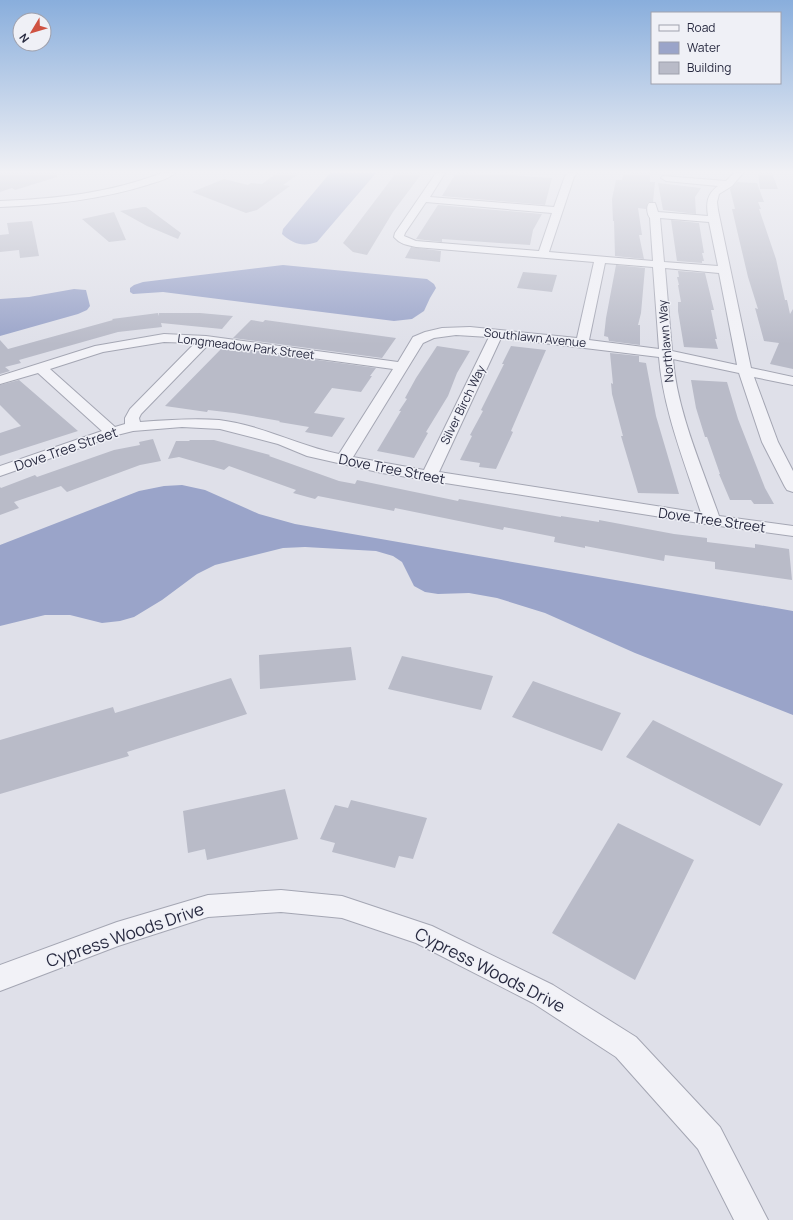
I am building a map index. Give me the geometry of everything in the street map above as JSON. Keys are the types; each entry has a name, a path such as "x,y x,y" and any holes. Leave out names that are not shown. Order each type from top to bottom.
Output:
{"street":[{"path":"402,230 399,237 404,241 416,244 725,270"},
{"path":"543,254 551,230"},
{"name":"Northlawn Way","path":"656,230 667,373 676,412 712,520"},
{"path":"716,230 740,355 770,442 793,487"},
{"path":"582,343 600,260"},
{"name":"Southlawn Avenue","path":"344,460 418,340 427,335 450,330 582,343 666,354 793,380"},
{"name":"Silver Birch Way","path":"429,476 497,334"},
{"name":"Longmeadow Park Street","path":"0,380 100,349 164,338 206,340 401,366"},
{"path":"133,427 132,418 135,412 206,340"},
{"path":"40,368 112,432"},
{"name":"Dove Tree Street","path":"0,471 112,432 133,427 182,424 220,425 254,433 312,453 429,476 712,520 793,531"},
{"name":"Cypress Woods Drive","path":"0,978 117,934 208,906 281,902 342,907 424,934 543,994 626,1047 709,1138 752,1220"}],"water":[{"path":"283,230 327,230 317,242 312,244 298,244 282,234"},
{"path":"283,265 427,279 434,284 436,288 424,311 412,319 394,321 163,292 133,294 130,292 130,288 143,282"},
{"path":"74,289 86,290 90,306 87,310 78,314 0,336 0,299 29,297"},
{"path":"182,485 205,490 259,514 295,524 793,611 793,715 635,653 545,613 497,598 469,593 438,594 425,592 414,586 402,562 393,556 376,551 305,547 283,548 215,565 197,574 162,600 134,617 120,621 102,623 70,615 45,615 0,626 0,545 139,491 164,486"}],"building":[{"path":"8,230 34,230 39,256 20,258 19,250 0,252 0,235 9,234"},
{"path":"95,230 122,230 126,240 109,242"},
{"path":"156,230 177,230 181,233 178,239"},
{"path":"353,230 382,230 367,255 353,252 343,243"},
{"path":"422,230 533,230 530,245 442,239 442,242 416,239"},
{"path":"614,230 641,230 642,235 639,235 644,259 615,256"},
{"path":"672,230 700,230 704,261 702,261 702,263 677,261"},
{"path":"737,230 766,230 776,259 785,300 787,300 790,314 793,309 793,369 770,364 779,343 764,341 755,308 758,309 748,277"},
{"path":"411,247 441,251 440,262 405,258"},
{"path":"616,265 645,268 641,313 638,325 640,325 640,345 609,341 608,337 604,336"},
{"path":"678,271 705,273 714,310 711,310 718,349 684,347 678,311 678,302 681,302 677,277 679,277"},
{"path":"523,272 557,275 552,292 517,288"},
{"path":"158,313 159,316 159,313 200,313 233,316 222,329 161,323 162,327 118,332 19,360 21,363 5,367 10,371 0,374 0,340 8,349 113,320 112,319"},
{"path":"251,320 263,322 265,320 396,338 382,358 233,338"},
{"path":"437,346 470,351 457,373 448,396 426,432 428,433 414,458 377,451 401,411 399,411 407,399 405,398 416,378"},
{"path":"511,346 546,350 511,431 513,432 496,469 479,467 480,463 460,460 472,436 470,435 483,411 481,410 504,364 502,364"},
{"path":"223,347 376,368 361,392 332,388 314,413 345,418 332,437 305,432 309,427 279,422 280,421 234,413 208,410 207,412 165,406"},
{"path":"610,353 639,356 639,362 646,363 656,416 679,494 638,493 621,436 623,436 612,394 611,383 613,384"},
{"path":"19,380 78,431 0,456 0,433 21,426 0,405 0,385"},
{"path":"691,380 727,382 738,419 765,488 774,504 754,504 751,500 730,500 719,474 707,437 705,437 696,408"},
{"path":"153,439 161,461 140,465 67,492 61,486 14,502 19,508 0,515 0,487 1,488 35,475 37,477 114,450 140,445 139,442"},
{"path":"214,440 270,455 269,456 339,481 355,484 357,480 458,501 459,499 561,517 599,522 599,520 674,534 707,538 707,542 755,548 755,544 789,549 792,580 715,569 715,562 665,555 664,561 585,546 585,548 554,542 555,537 504,527 503,530 395,508 394,511 318,496 315,499 293,493 296,490 229,466 224,470 179,457 168,459 176,441"},
{"path":"351,647 356,680 260,689 259,655"},
{"path":"402,656 493,676 481,710 388,689"},
{"path":"231,678 247,714 127,752 129,756 0,794 0,740 113,707 115,713"},
{"path":"533,681 621,713 602,751 512,717"},
{"path":"653,720 783,784 760,826 626,757"},
{"path":"285,789 298,839 207,860 205,849 188,853 183,811"},
{"path":"351,800 427,818 413,859 399,856 395,868 332,852 335,843 320,839 335,805 348,808"},
{"path":"618,823 694,860 635,980 552,933"}]}
